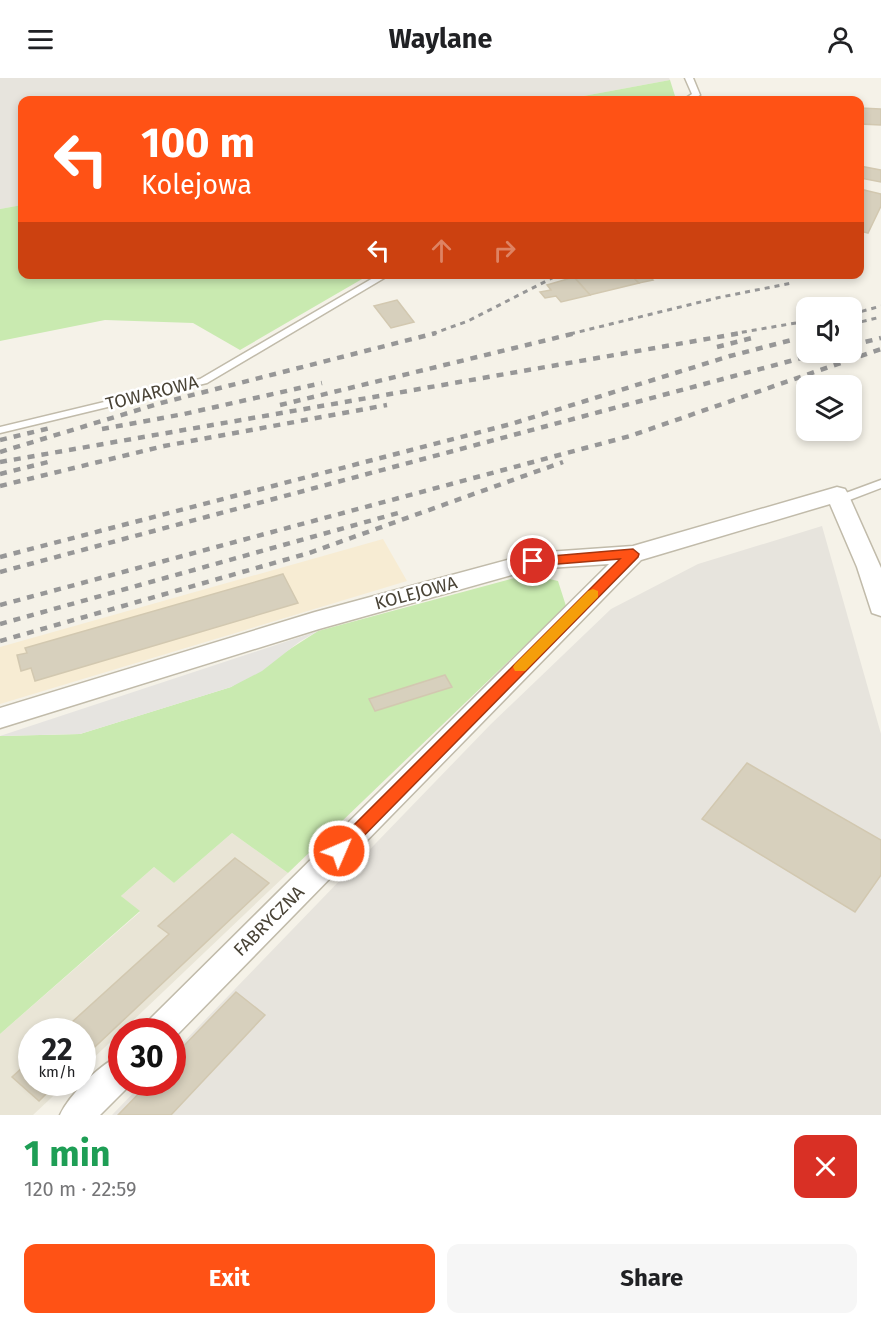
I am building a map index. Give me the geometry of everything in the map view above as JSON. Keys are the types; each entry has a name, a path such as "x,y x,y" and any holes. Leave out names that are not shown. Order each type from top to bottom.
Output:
{"street":[{"name":"KOLEJOWA","path":"0,718 315,621 533,561 633,554 838,497"},
{"path":"838,497 869,567 881,608"},
{"name":"FABRYCZNA","path":"173,1018 633,554"},
{"path":"76,1115 108,1084"}],"lane":[{"path":"689,78 696,95 694,96"},
{"name":"TOWAROWA","path":"0,430 203,381 378,279"},
{"path":"838,497 881,484"}],"shaded area":[{"path":"0,78 669,78 670,80 584,96 18,96 18,206 0,209"},
{"path":"822,526 881,734 881,1115 112,1115 130,1096 186,1096 186,1040 491,724 611,609 698,564"},
{"path":"383,539 407,581 0,704 0,647"},
{"path":"318,631 299,642 262,671 231,687 80,734 0,736"},
{"path":"232,833 288,873 136,1018 108,1018 108,1044 96,1056 96,1018 18,1018 140,912 121,896 154,867 174,883"},
{"path":"18,1018 18,1096 53,1096 33,1115 0,1115 0,1034"}],"green space":[{"path":"670,80 675,96 584,96"},
{"path":"18,206 18,279 362,279 240,350 193,323 105,320 0,341 0,209"},
{"path":"529,574 558,581 566,606 288,873 232,833 174,883 154,867 121,896 140,911 0,1034 0,736 80,734 231,687 318,631"}],"building":[{"path":"864,108 881,109 881,125 864,124"},
{"path":"864,167 881,170 881,182 864,179"},
{"path":"864,190 881,194 881,206 868,233 864,232"},
{"path":"576,279 635,279 639,283 590,295"},
{"path":"576,279 590,295 561,302 556,296 545,298 540,292 551,290 547,285"},
{"path":"635,279 653,280 639,283"},
{"path":"397,300 414,322 391,328 374,306"},
{"path":"283,574 298,603 35,681 31,668 21,671 17,655 27,653 25,648"},
{"path":"445,675 452,687 375,711 369,699"},
{"path":"747,763 881,840 881,875 855,912 702,819"},
{"path":"235,858 269,883 126,1018 108,1018 108,1035 96,1046 96,1018 76,1018 169,934 158,926"},
{"path":"236,992 265,1015 171,1115 118,1115 136,1096 186,1096 186,1044"},
{"path":"18,1072 18,1082 12,1077"},
{"path":"33,1096 44,1096 39,1101"}],"railway":[{"path":"432,334 468,321 550,279"},
{"path":"570,334 721,297 792,283"},
{"path":"862,311 881,306"},
{"path":"862,322 881,317"},
{"path":"732,334 796,323"},
{"path":"0,452 161,403 436,333"},
{"path":"280,405 576,333"},
{"path":"0,462 741,333"},
{"path":"717,347 752,338"},
{"path":"862,343 881,338"},
{"path":"0,557 511,424 730,356 796,339"},
{"path":"0,605 630,436 881,349"},
{"path":"0,572 796,359"},
{"path":"102,429 184,414 322,383"},
{"path":"0,486 164,446 387,405"},
{"path":"0,440 50,428"},
{"path":"0,474 52,461"},
{"path":"0,641 309,553 563,462"},
{"path":"0,624 398,513"}],"slow traffic":[{"path":"520,667 593,594"}],"route":[{"path":"339,851 633,554 533,561"}]}
